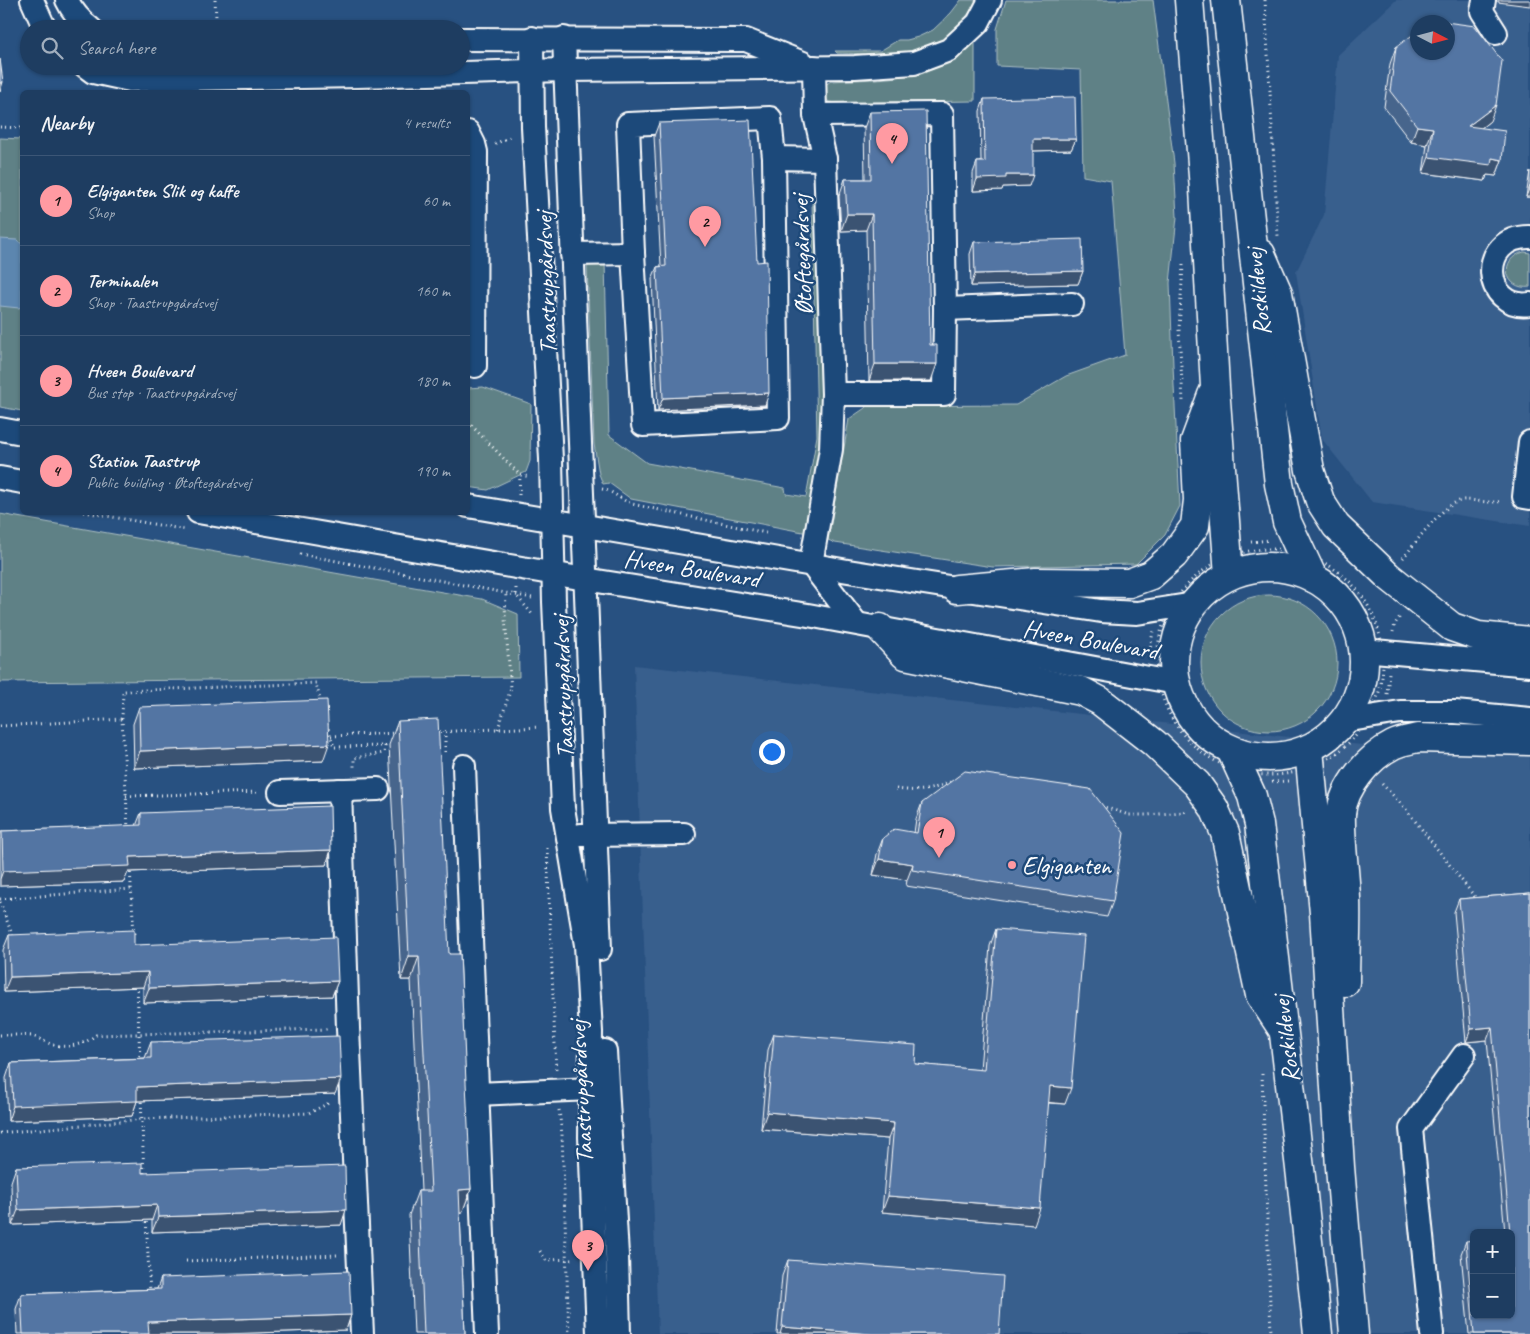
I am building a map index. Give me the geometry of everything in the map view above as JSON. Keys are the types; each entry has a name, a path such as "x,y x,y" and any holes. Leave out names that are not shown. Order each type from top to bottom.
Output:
{"main road":[{"name":"Roskildevej","path":"1189,0 1204,189 1223,560"},
{"name":"Roskildevej","path":"1226,0 1279,484 1287,522 1313,578"},
{"path":"1250,229 1278,293 1310,470 1320,501 1336,526 1388,576 1452,628 1478,636 1530,641"},
{"path":"957,589 1036,582 1130,583 1151,575 1174,555 1195,526 1198,500 1196,441 1215,387"},
{"path":"1223,560 1254,568 1274,567 1294,570 1313,578 1326,586 1347,608 1373,650 1364,669 1361,687 1354,705 1352,728 1328,737 1316,763 1290,756 1270,758 1250,756 1239,768 1196,723 1184,704 1160,680 1174,655 1180,628 1174,607 1213,586 1223,560"},
{"path":"868,626 905,655 1081,691 1100,701 1154,743 1197,784 1214,808 1225,832 1260,995 1283,1030"},
{"path":"1340,1167 1346,900 1341,812 1346,796 1366,766 1391,746 1405,740 1418,738 1530,741"},
{"name":"Roskildevej","path":"1316,763 1340,1167 1354,1334"},
{"name":"Roskildevej","path":"1239,768 1252,796 1260,824 1318,1334"}],"street":[{"path":"32,0 41,20"},
{"path":"67,0 74,12 82,20"},
{"path":"470,74 565,70 814,67 914,63 949,50 978,23 990,0"},
{"path":"1484,0 1482,11 1496,33"},
{"name":"Taastrupgårdsvej","path":"532,38 533,127 551,459 563,808 558,839 586,945 592,1032 590,1137 598,1334"},
{"name":"Taastrupgårdsvej","path":"564,38 595,835 617,1255 619,1334"},
{"path":"470,39 746,40 814,67"},
{"name":"Øtoftegårdsvej","path":"811,564 831,449 833,394 825,159 815,115 814,67"},
{"path":"107,75 130,80 358,78 433,75"},
{"path":"815,115 942,114 945,308 944,394 833,394"},
{"path":"770,118 774,158 778,418 643,425 628,124 770,118"},
{"path":"472,142 471,308 475,366"},
{"path":"774,158 825,159"},
{"path":"1530,237 1510,240 1501,246 1492,266 1492,278 1496,289 1514,303 1530,304"},
{"path":"572,254 633,253"},
{"path":"945,308 1072,304"},
{"path":"0,429 20,433"},
{"path":"1527,497 1530,442"},
{"path":"0,478 20,482"},
{"name":"Hveen Boulevard","path":"470,506 957,589 1101,611 1137,613 1174,607"},
{"name":"Hveen Boulevard","path":"216,515 868,626 1160,680"},
{"path":"811,564 868,626"},
{"path":"1373,650 1530,666"},
{"path":"1352,728 1400,712 1455,712 1530,720"},
{"path":"454,761 477,1094 486,1334"},
{"path":"280,792 378,789"},
{"path":"347,790 348,1028 362,1334"},
{"path":"558,839 595,835 684,834"},
{"path":"1432,1334 1411,1129 1464,1055"},
{"name":"Taastrupgårdsvej","path":"477,1094 591,1089"}],"path":[{"path":"215,0 216,17"},
{"path":"0,127 20,128"},
{"path":"472,142 533,127"},
{"path":"1183,260 1179,329 1183,410"},
{"path":"470,424 520,475"},
{"path":"608,490 632,504 770,534"},
{"path":"1401,560 1445,509 1463,500 1492,503 1527,497"},
{"path":"1223,560 1298,546"},
{"path":"1298,546 1279,549 1256,549 1223,560 1186,586 1174,607 1158,642 1160,680 1164,700 1173,720 1186,737 1202,752 1220,763 1258,774 1293,772 1316,763 1352,728 1380,686 1382,670 1373,650 1380,636 1366,603"},
{"path":"498,729 511,688 505,619 506,592"},
{"path":"516,595 536,619"},
{"path":"1160,680 1174,607"},
{"path":"128,833 122,719 123,691 316,684 323,710"},
{"path":"326,718 334,747 385,746 384,753 354,758 347,790"},
{"path":"0,726 122,719"},
{"path":"426,732 560,726"},
{"path":"1352,728 1358,733 1352,728"},
{"path":"1352,728 1366,766 1405,808 1478,902 1487,901"},
{"path":"445,731 454,761"},
{"path":"331,736 397,733"},
{"path":"1239,768 1316,763"},
{"path":"896,789 918,792 934,789 955,780"},
{"path":"126,796 280,792"},
{"path":"1095,804 1128,815 1148,816 1184,812 1206,796"},
{"path":"558,839 546,850 557,1090 562,1134 569,1334"},
{"path":"130,861 134,942"},
{"path":"14,938 0,900 131,889"},
{"path":"124,933 134,933"},
{"path":"136,979 140,1062"},
{"path":"0,1035 35,1037 53,1044 71,1046 89,1041 96,1035 348,1028"},
{"path":"1262,1065 1270,1334"},
{"path":"141,1091 144,1178"},
{"path":"0,1133 142,1119 309,1113 343,1097 351,1097"},
{"path":"146,1207 150,1295"},
{"path":"540,1252 546,1260 594,1258"},
{"path":"186,1261 359,1254"}],"shaded area":[{"path":"1396,0 1530,0 1530,526 1372,502 1322,439 1296,272 1324,215 1338,55"},
{"path":"0,239 17,240 20,242 20,307 0,306"},
{"path":"634,665 1452,755 1530,756 1530,1334 658,1334"}],"green space":[{"path":"961,0 977,0 964,20 949,35 934,44 917,50 899,53 837,53 835,51 880,51 898,40 918,37 933,30 951,13"},
{"path":"1006,0 1153,0 1174,163 1177,217 1170,283 1180,506 1165,535 1136,564 993,567 835,543 828,540 849,419 868,406 1016,405 1066,376 1125,355 1111,181 1083,176 1081,70 997,66 997,29"},
{"path":"975,43 975,101 837,103 829,102 824,96 825,85 831,81 889,78 925,71 959,56"},
{"path":"0,138 20,139 20,411 0,407"},
{"path":"812,201 816,201 822,449 808,533 631,499 609,483 603,484 599,474 594,444 587,266 593,262 605,261 609,435 647,463 785,488 786,494 806,497 817,436"},
{"path":"1524,252 1530,253 1530,287 1521,287 1514,284 1508,273 1510,261 1516,255"},
{"path":"483,387 531,404 530,461 526,472 488,490 470,487 470,388"},
{"path":"0,514 482,599 518,614 519,677 0,682"},
{"path":"1269,595 1295,600 1317,615 1332,637 1337,663 1332,689 1317,711 1295,726 1269,731 1243,726 1221,711 1206,689 1201,663 1206,637 1221,615 1243,600"}],"building":[{"path":"1455,23 1475,26 1502,61 1496,105 1468,126 1505,131 1502,160 1492,158 1491,165 1429,157 1433,128 1417,126 1390,91 1396,47 1410,37 1410,60 1455,60"},
{"path":"0,59 3,82 0,83"},
{"path":"1075,97 1076,139 1033,139 1033,175 1006,175 1006,178 977,179 977,162 985,162 984,99"},
{"path":"926,111 930,345 937,345 937,364 875,364 872,214 847,214 845,179 871,179 870,112"},
{"path":"750,120 757,262 767,261 769,393 663,398 657,267 666,266 659,123"},
{"path":"1082,239 1083,271 975,274 974,242"},
{"path":"327,700 329,744 140,751 139,707"},
{"path":"438,719 449,954 460,954 471,1189 459,1190 465,1334 424,1334 418,1191 431,1191 419,956 409,956 398,721"},
{"name":"Elgiganten","path":"965,771 1090,789 1124,833 1113,901 912,870 913,864 879,859 883,838 894,829 917,833 922,803"},
{"path":"330,806 331,850 129,857 130,866 3,871 2,831 141,825 141,813"},
{"path":"1530,893 1530,1334 1474,1334 1473,1319 1515,1319 1515,1229 1510,1229 1492,1027 1471,1029 1459,899"},
{"path":"996,929 1084,936 1071,1088 1050,1086 1040,1208 888,1196 894,1123 767,1112 774,1034 916,1045 915,1064 984,1070"},
{"path":"134,930 134,945 336,937 338,981 149,988 148,972 10,977 9,935"},
{"path":"339,1036 341,1079 137,1087 137,1101 13,1106 11,1063 151,1058 151,1042"},
{"path":"142,1163 142,1173 345,1166 346,1210 158,1217 157,1205 18,1210 16,1167"},
{"path":"1470,1240 1470,1288 1466,1241"},
{"path":"788,1260 1003,1276 999,1334 872,1334 782,1327"},
{"path":"349,1271 351,1315 148,1322 149,1334 23,1334 21,1294 161,1289 161,1278"}],"place":[{"name":"Station Taastrup","path":"892,164"},
{"name":"Terminalen","path":"705,247"},
{"name":"Elgiganten Slik og kaffe","path":"939,858"},
{"name":"Elgiganten","path":"1012,865"},
{"name":"Hveen Boulevard","path":"588,1271"}]}
